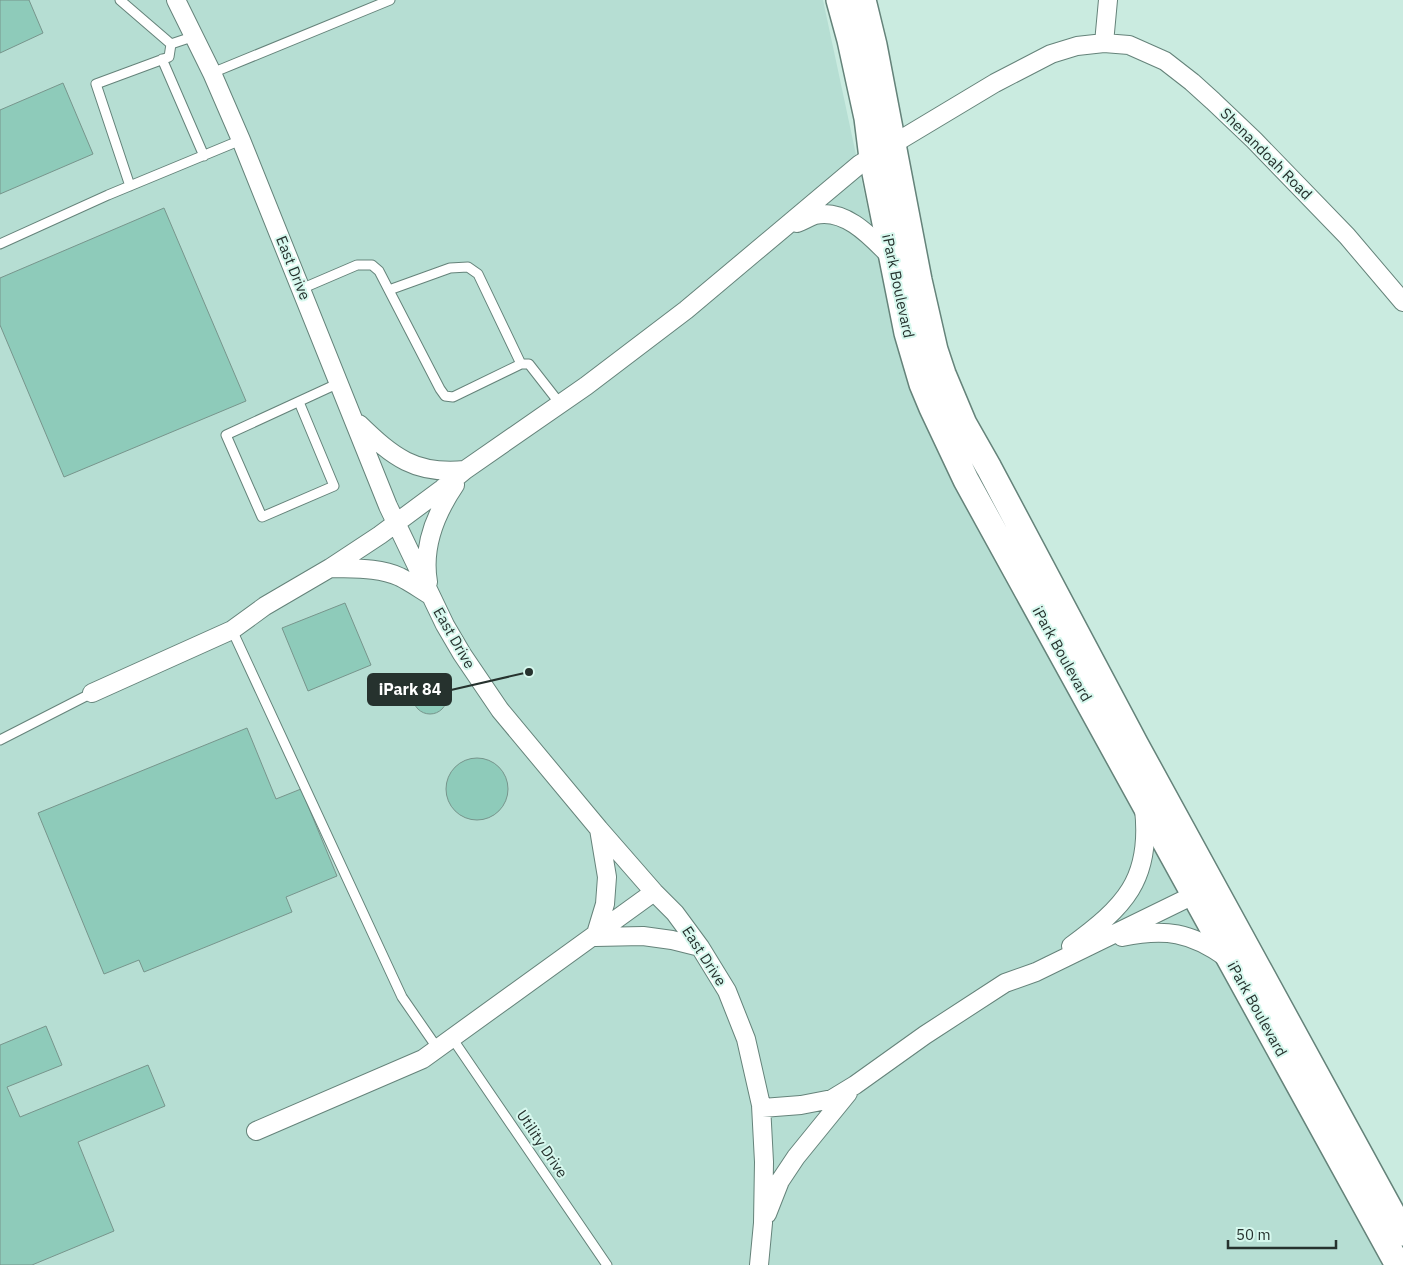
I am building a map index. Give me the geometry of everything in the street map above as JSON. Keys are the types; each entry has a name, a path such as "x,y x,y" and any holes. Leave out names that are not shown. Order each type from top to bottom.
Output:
{"main road":[{"name":"iPark Boulevard","path":"839,0 867,118 872,158 891,257 914,359 942,433 1143,801 1204,890 1231,962 1398,1265"},
{"name":"iPark Boulevard","path":"863,0 874,45 928,323 935,350 949,388 976,447 1204,890 1403,1233"}],"street":[{"name":"East Drive","path":"176,0 212,73 396,524 430,595 462,654 500,710 537,756 654,892 675,913 700,947 727,991 746,1040 762,1108 764,1162 763,1223 759,1265"},
{"path":"1104,43 1108,0"},
{"name":"Shenandoah Road","path":"92,692 232,630 265,606 330,568 396,524 465,470 561,405 686,310 849,173 892,144 995,83 1051,54 1077,46 1104,43 1129,45 1165,61 1192,82 1254,140 1347,236 1403,302"},
{"path":"781,230 816,215 832,216 847,220 864,230 891,257"},
{"path":"354,419 379,443 402,460 431,470 446,472 465,470"},
{"path":"430,595 425,568 427,547 443,503 465,470"},
{"path":"330,568 363,569 382,572 399,577 430,595"},
{"path":"1036,972 1096,927 1121,904 1137,879 1144,853 1146,827 1143,801"},
{"path":"595,937 605,904 607,877 599,829"},
{"path":"762,1108 801,1105 832,1099 1004,982 1036,972 1204,890"},
{"path":"256,1131 424,1059 595,937 654,892"},
{"path":"1095,943 1147,932 1184,935 1214,949 1231,962"},
{"path":"595,937 643,936 672,940 700,947"},
{"path":"763,1223 780,1180 796,1157 855,1085"}],"lane":[{"path":"120,0 171,44"},
{"path":"212,73 390,0"},
{"path":"171,44 195,36"},
{"path":"130,186 96,84 169,57 171,44"},
{"path":"162,59 204,156"},
{"path":"0,244 130,186 240,140"},
{"path":"301,289 357,265 372,265 379,271 445,396 453,397 521,364 528,364 561,405"},
{"path":"389,290 450,268 468,267 478,274 521,364"},
{"path":"299,402 334,486 262,517 226,435 339,383"},
{"path":"232,630 402,997 438,1049"},
{"path":"0,740 92,692"},
{"name":"Utility Drive","path":"452,1038 608,1265"}],"shaded area":[{"path":"0,0 823,0 880,267 912,388 944,464 1384,1265 0,1265"}],"building":[{"path":"0,0 29,0 43,33 0,53"},
{"path":"63,83 93,154 0,194 0,110"},
{"path":"164,208 246,401 64,477 0,325 0,278"},
{"path":"345,603 371,665 308,691 282,628"},
{"path":"430,680 442,685 447,697 442,709 430,714 418,709 413,697 418,685"},
{"path":"247,728 276,799 301,789 337,876 286,897 292,912 144,972 139,960 104,974 38,813"},
{"path":"477,758 489,761 499,767 505,777 508,789 505,801 499,811 489,817 477,820 465,817 455,811 449,801 446,789 449,777 455,767 465,761"},
{"path":"46,1026 62,1065 7,1087 20,1117 148,1065 165,1106 78,1142 114,1231 32,1265 0,1265 0,1045"}],"place":[{"name":"iPark 84","path":"529,672"}]}
